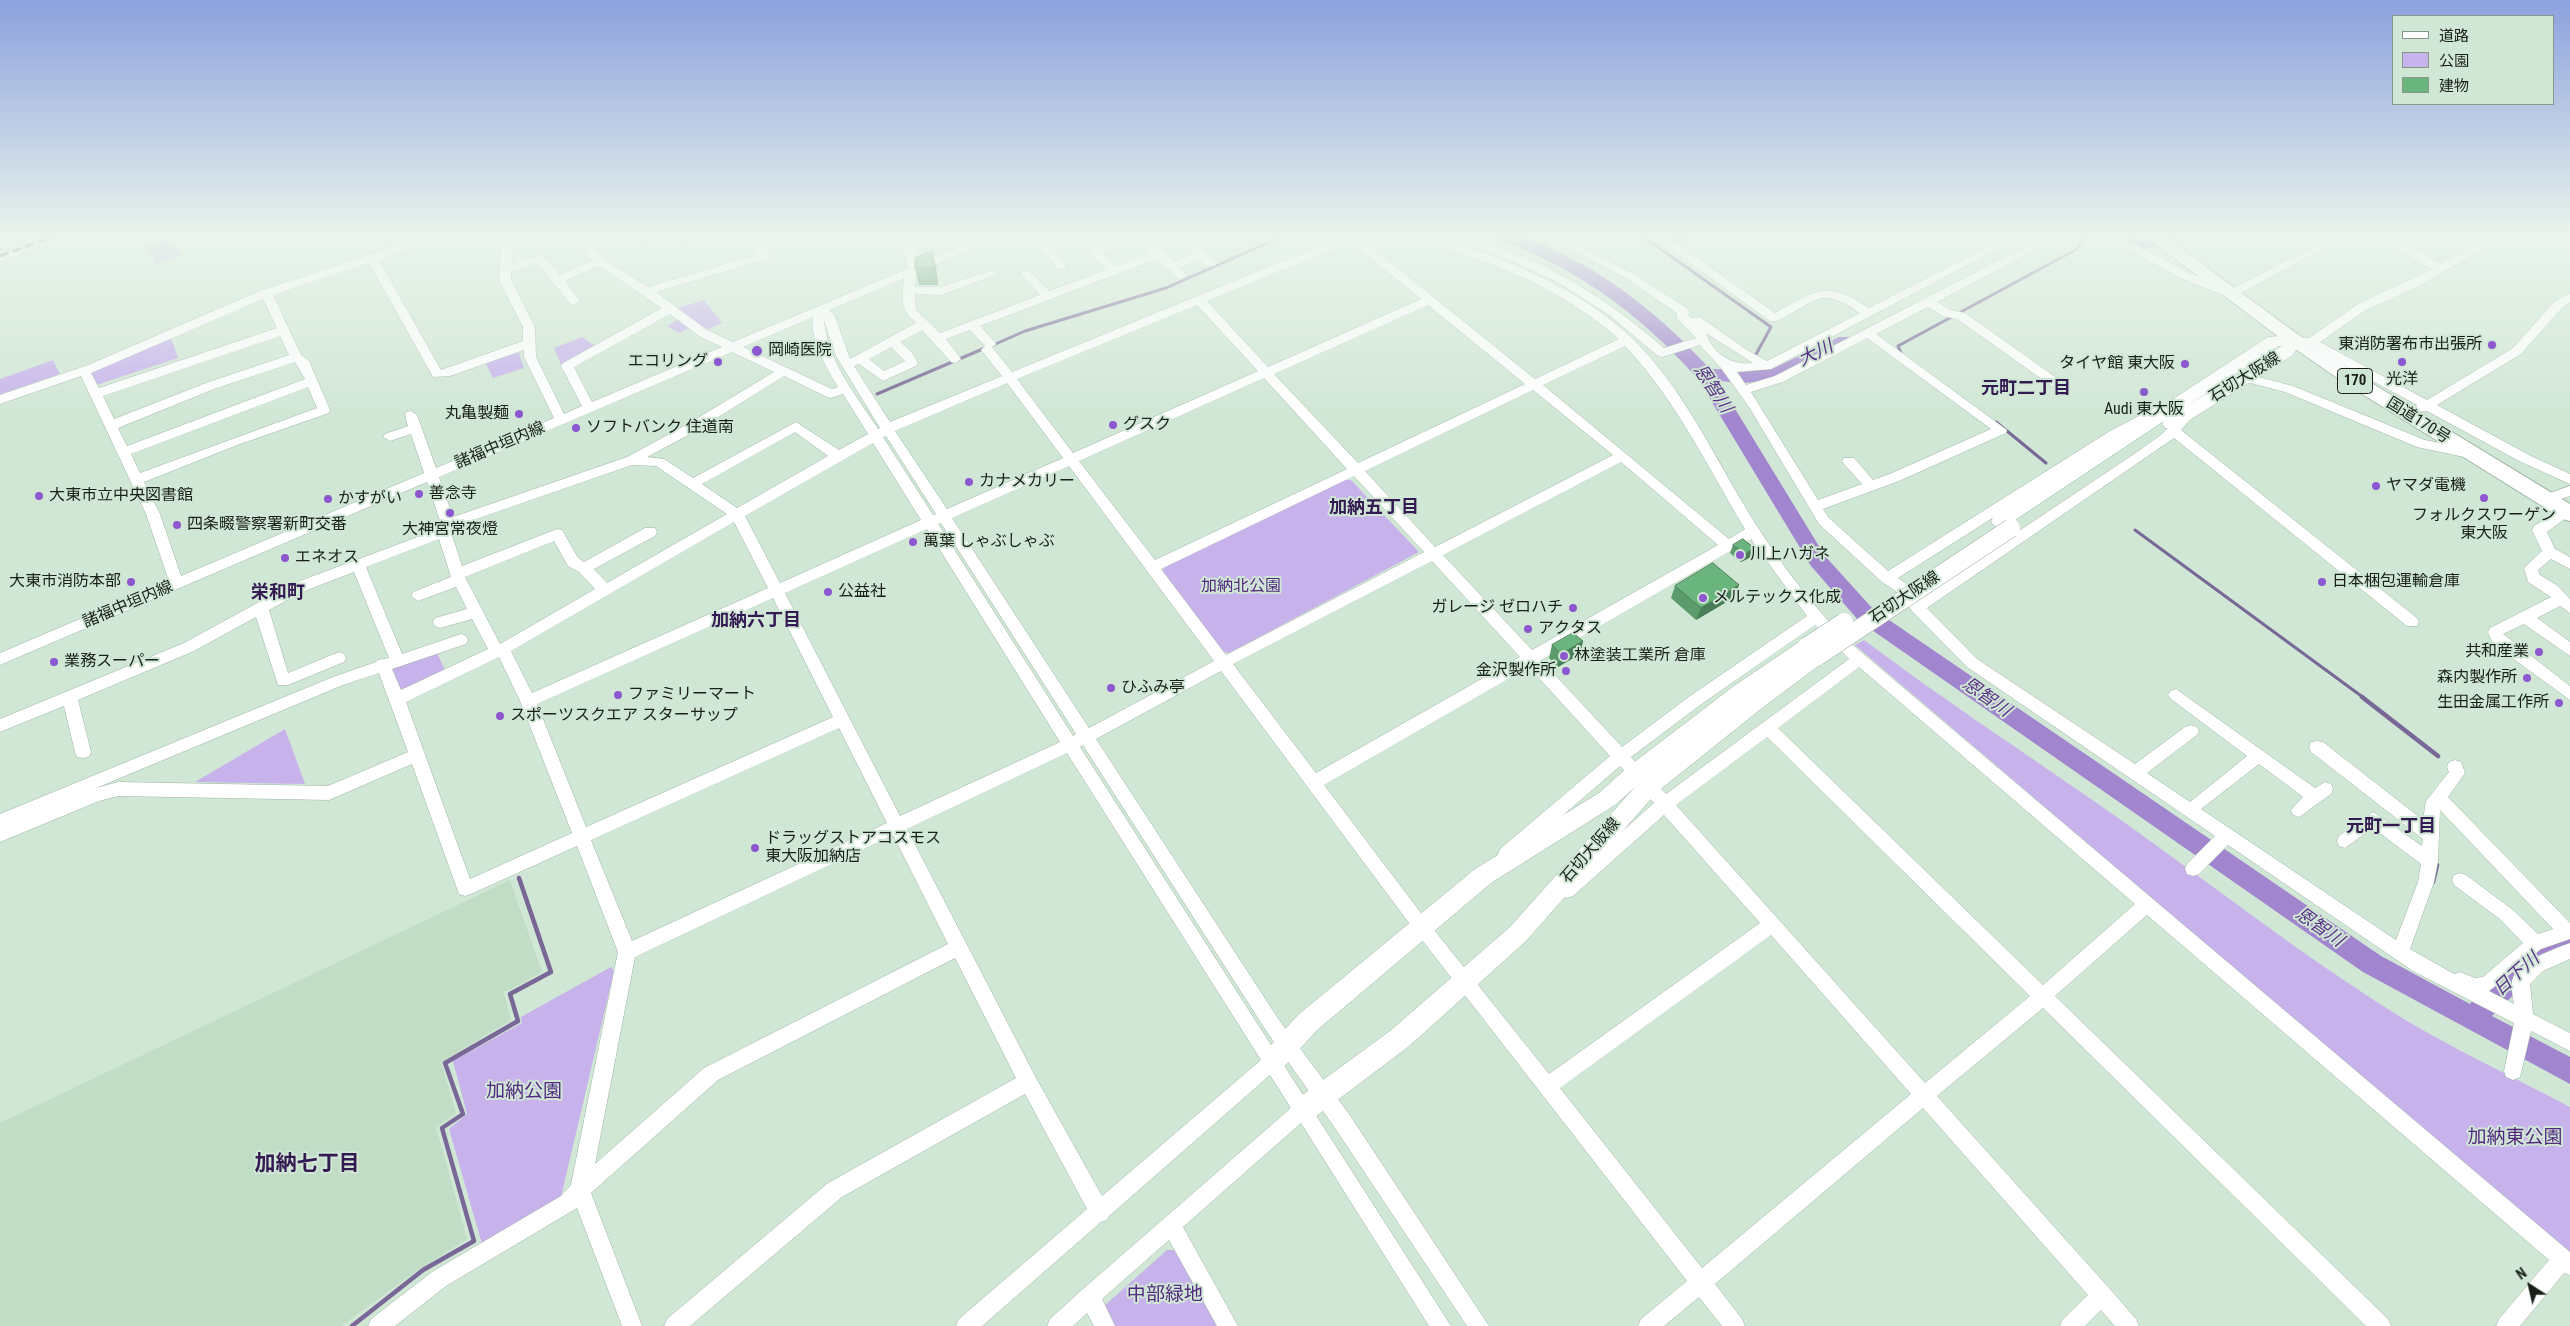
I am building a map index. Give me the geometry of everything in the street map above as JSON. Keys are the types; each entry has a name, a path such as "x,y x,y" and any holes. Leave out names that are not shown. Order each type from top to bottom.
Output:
{"highway":[{"name":"国道170号","path":"2232,295 2303,341 2407,415 2568,513"}],"main road":[{"name":"石切大阪線","path":"2186,406 2247,378 2303,341"},
{"name":"石切大阪線","path":"1279,1054 1307,1023 1483,876 1607,799 1642,780 1754,702 1812,651 2186,406 2274,342 2303,341"},
{"name":"石切大阪線","path":"1302,1111 1399,1038 1518,934 1642,780"}],"street":[{"path":"0,400 84,370 262,295"},
{"path":"267,295 296,357"},
{"path":"393,295 437,374 446,374 531,343"},
{"path":"511,295 529,327 530,357 561,420"},
{"path":"569,295 574,301"},
{"path":"651,295 703,333 732,348 831,394 846,389"},
{"name":"諸福中垣内線","path":"0,659 855,295"},
{"path":"909,295 910,311 938,338 954,359"},
{"path":"938,338 1050,295"},
{"path":"397,699 500,651 881,432 1211,295"},
{"path":"1423,295 1622,456 1727,545"},
{"path":"1565,295 1627,340 1674,395 1752,531 1815,618 1859,659 2566,1262 2506,1326"},
{"path":"1588,295 1608,308 1662,352 1702,340"},
{"path":"1648,295 1702,340 1725,365 1744,390 1824,521 1887,578 1905,590 1917,607 1972,663 2138,771 2226,836 2340,912 2523,1024 2570,1042"},
{"path":"1658,295 1743,353 1768,366"},
{"path":"1741,295 1774,318 1817,295"},
{"path":"1839,295 1869,314"},
{"path":"1725,365 1739,369 1768,366 1905,295"},
{"path":"1744,390 1779,379 1944,295"},
{"path":"2303,341 2387,295"},
{"path":"2407,415 2429,406 2517,351 2558,304 2570,297"},
{"path":"1198,300 1665,804 2129,1326"},
{"path":"528,701 1429,300"},
{"path":"1930,302 1955,315 2057,384"},
{"path":"590,408 567,366 669,309"},
{"path":"881,432 854,362 829,316 820,310 817,320 820,332 830,361 846,389 881,432 936,518 1086,737 1279,1054 1302,1111 1441,1326"},
{"path":"1684,312 1681,315 1702,334 1702,340"},
{"path":"854,362 924,324"},
{"path":"972,325 1070,460 1313,783 1422,926 1735,1326"},
{"path":"94,394 284,330"},
{"path":"1815,506 1894,478 2001,430 1869,334"},
{"path":"1151,568 1627,340"},
{"path":"2303,341 2429,406 2524,458 2570,479"},
{"path":"854,362 883,377 912,363 906,353 892,342"},
{"path":"110,426 210,386 296,357 303,360 324,410 235,441 135,480"},
{"path":"84,370 122,453 153,514 177,584"},
{"path":"0,726 189,647 297,588 446,528 624,461 691,428 782,372"},
{"path":"2247,378 2289,389 2422,444 2469,453"},
{"path":"122,453 215,416 312,382"},
{"path":"1917,607 2145,453 2173,431 2186,406"},
{"path":"1887,578 2115,434 2151,414 2186,406"},
{"path":"411,414 431,475 458,577 528,701 627,952 580,1190 632,1326"},
{"path":"694,483 796,426 838,456"},
{"path":"390,437 416,428"},
{"path":"2173,431 2191,443 2412,622"},
{"path":"627,952 1070,745 1222,663 1622,456"},
{"path":"1849,460 1870,486"},
{"path":"624,461 659,462 694,483 737,514 1028,1082 1100,1213"},
{"path":"2546,500 2570,491"},
{"path":"2568,513 2539,530 2550,552 2570,564"},
{"path":"936,518 1070,745 1279,1054 1324,1096 1479,1326"},
{"path":"1313,783 1752,531"},
{"path":"584,568 650,532"},
{"path":"418,596 557,534 572,562 584,568 605,590"},
{"path":"2550,552 2530,568 2533,578 2554,590 2566,604 2525,617 2495,632 2498,640 2570,694"},
{"path":"358,564 390,662 397,699 465,889 842,720"},
{"path":"261,609 283,681 338,658"},
{"path":"440,622 477,612"},
{"path":"2525,617 2570,650"},
{"path":"1483,876 1544,820 1620,757 1720,681 1815,618"},
{"path":"0,821 390,662 461,640"},
{"path":"1518,934 1665,804 1859,659"},
{"path":"2176,695 2258,756 2320,793 2299,810"},
{"path":"70,697 83,752"},
{"path":"1768,728 2381,1326"},
{"path":"2138,771 2191,731"},
{"path":"2317,747 2430,835"},
{"path":"0,835 96,795 118,789 329,793 417,755"},
{"path":"2197,804 2258,756"},
{"path":"2401,950 2426,882 2430,860 2432,806 2453,781 2457,773 2455,767"},
{"path":"2138,771 2197,804 2303,882 2340,912"},
{"path":"2401,950 2475,986 2487,984 2535,943 2568,931 2438,797"},
{"path":"2345,842 2373,819 2430,860"},
{"path":"2193,869 2226,836"},
{"path":"2460,880 2507,915 2535,943"},
{"path":"1648,1326 2042,997 2147,904"},
{"path":"1547,1086 1773,924"},
{"path":"378,1326 439,1279 568,1203 580,1190 710,1074 959,947"},
{"path":"2513,1071 2523,1024 2521,981 2536,965 2570,951"},
{"path":"966,1326 1100,1213 1279,1054"},
{"path":"674,1326 834,1190 1028,1082"},
{"path":"1057,1326 1281,1127 1302,1111"},
{"path":"1171,1225 1228,1326"},
{"path":"2070,1326 2102,1295"},
{"path":"1090,1296 1105,1326"}],"shaded area":[{"path":"510,880 542,972 504,993 511,1020 441,1062 456,1113 436,1127 467,1239 418,1270 341,1326 0,1326 0,1123"}],"green space":[{"path":"704,300 722,323 704,331 695,325 679,333 667,326 684,316 674,309"},
{"path":"170,335 178,358 96,385 91,372"},
{"path":"582,337 595,346 562,367 554,348"},
{"path":"514,352 519,353 524,368 493,378 485,362"},
{"path":"53,360 60,374 0,394 0,379"},
{"name":"加納北公園","path":"1344,480 1351,480 1419,552 1229,653 1221,651 1162,573 1164,567"},
{"name":"加納東公園","path":"1864,640 1952,704 2136,831 2276,933 2383,1006 2428,1033 2570,1107 2570,1255 1855,645"},
{"path":"435,649 445,670 404,689 397,689 388,665"},
{"path":"285,729 305,784 195,782"},
{"name":"加納公園","path":"611,967 614,971 561,1197 482,1244 449,1129 467,1114 453,1061 522,1023 521,1017"},
{"name":"中部緑地","path":"1167,1250 1177,1250 1219,1326 1114,1326 1104,1306"}],"building":[{"path":"1743,539 1754,548 1745,554 1733,545"},
{"path":"1713,563 1739,585 1701,608 1675,586"},
{"path":"1573,633 1583,641 1561,654 1552,645"}],"waterway":[{"path":"991,346 1025,331 1143,295"},
{"name":"恩智川","path":"1618,295 1660,328 1705,375"},
{"path":"1726,295 1771,327 1754,358"},
{"path":"1901,353 1898,346 1992,295"},
{"name":"大川","path":"1705,375 1744,377 1775,375 1845,341"},
{"path":"877,394 985,348"},
{"path":"1744,377 1749,368"},
{"name":"恩智川","path":"1705,375 1818,561 1866,615 2372,964 2570,1071"},
{"path":"1996,422 2046,463"},
{"path":"2135,530 2364,698"},
{"path":"2362,697 2438,756"},
{"path":"2433,882 2437,865"},
{"path":"352,1326 423,1270 474,1241 442,1128 463,1114 445,1063 518,1021 510,994 551,972 519,878"},
{"name":"日下川","path":"2479,1017 2480,1011 2520,970 2542,954 2570,943"}],"place":[{"name":"東消防署布市出張所","path":"2492,345"},
{"name":"岡崎医院","path":"757,351"},
{"name":"エコリング","path":"718,362"},
{"name":"光洋","path":"2402,362"},
{"name":"タイヤ館 東大阪","path":"2185,364"},
{"name":"Audi 東大阪","path":"2144,392"},
{"name":"丸亀製麺","path":"519,414"},
{"name":"グスク","path":"1113,425"},
{"name":"ソフトバンク 住道南","path":"576,428"},
{"name":"カナメカリー","path":"969,482"},
{"name":"ヤマダ電機","path":"2376,486"},
{"name":"善念寺","path":"419,494"},
{"name":"大東市立中央図書館","path":"39,496"},
{"name":"フォルクスワーゲン 東大阪","path":"2484,498"},
{"name":"かすがい","path":"328,499"},
{"name":"大神宮常夜燈","path":"450,513"},
{"name":"四条畷警察署新町交番","path":"177,525"},
{"name":"萬葉 しゃぶしゃぶ","path":"913,542"},
{"name":"川上ハガネ","path":"1740,555"},
{"name":"エネオス","path":"285,558"},
{"name":"大東市消防本部","path":"131,582"},
{"name":"日本梱包運輸倉庫","path":"2322,582"},
{"name":"公益社","path":"828,592"},
{"name":"メルテックス化成","path":"1703,598"},
{"name":"ガレージ ゼロハチ","path":"1573,608"},
{"name":"アクタス","path":"1528,629"},
{"name":"共和産業","path":"2539,652"},
{"name":"林塗装工業所 倉庫","path":"1564,656"},
{"name":"業務スーパー","path":"54,662"},
{"name":"金沢製作所","path":"1566,671"},
{"name":"森内製作所","path":"2527,678"},
{"name":"ひふみ亭","path":"1111,688"},
{"name":"ファミリーマート","path":"618,695"},
{"name":"生田金属工作所","path":"2559,703"},
{"name":"スポーツスクエア スターサップ","path":"500,716"},
{"name":"ドラッグストアコスモス 東大阪加納店","path":"755,848"}],"district":[{"name":"元町二丁目","path":"2026,389"},
{"name":"加納五丁目","path":"1374,508"},
{"name":"栄和町","path":"278,593"},
{"name":"加納六丁目","path":"756,621"},
{"name":"元町一丁目","path":"2391,827"},
{"name":"加納七丁目","path":"307,1165"}]}
